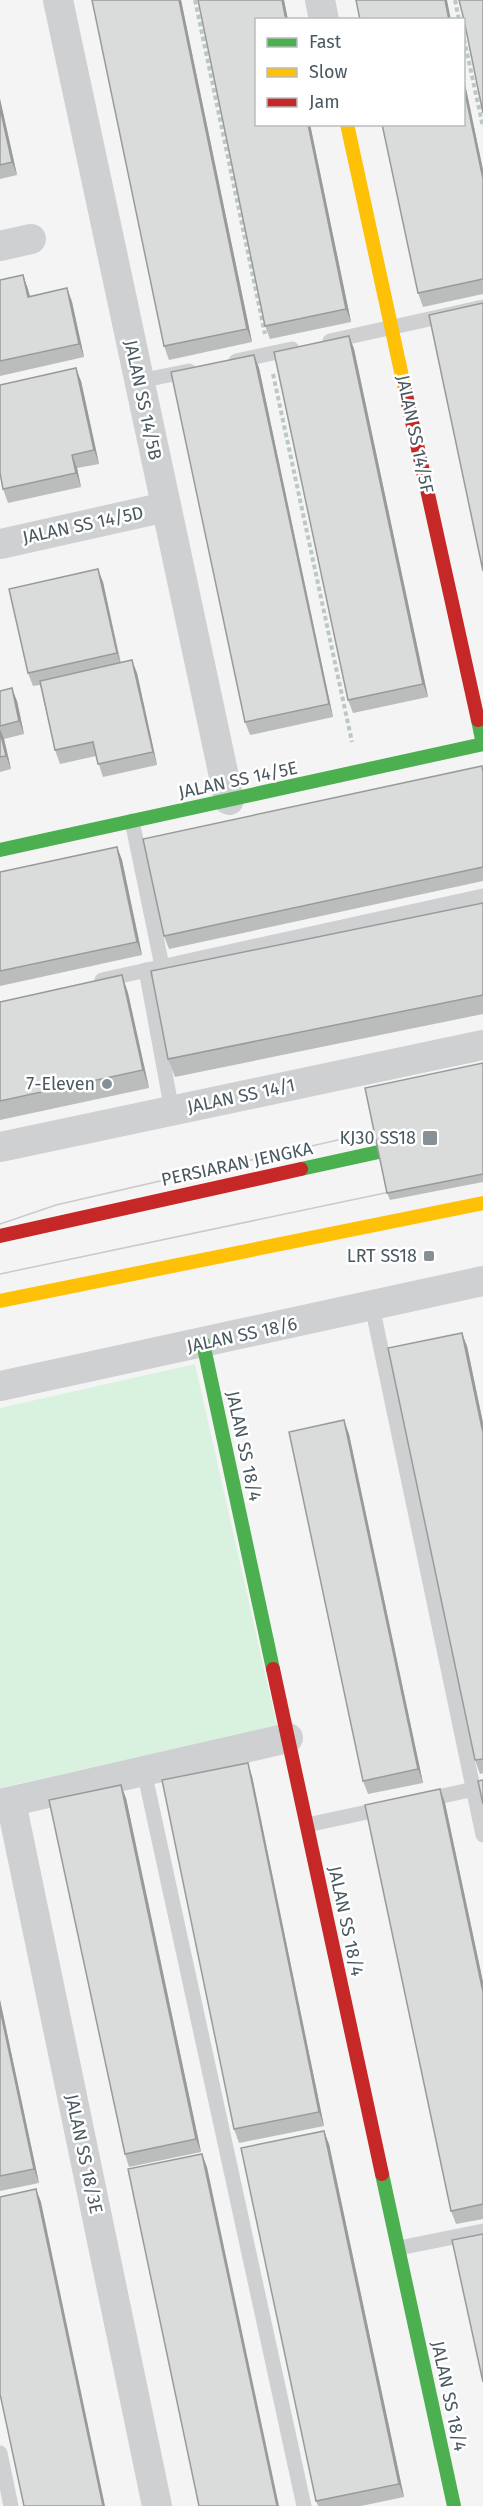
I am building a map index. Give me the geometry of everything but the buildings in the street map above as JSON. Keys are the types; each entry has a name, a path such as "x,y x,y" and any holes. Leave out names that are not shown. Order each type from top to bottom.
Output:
{"street":[{"name":"JALAN SS 14/5B","path":"58,0 229,800"},
{"path":"320,0 324,18"},
{"name":"JALAN SS 14/5F","path":"347,126 483,744"},
{"path":"0,246 31,239"},
{"name":"JALAN SS 14/5D","path":"0,544 166,507"},
{"name":"JALAN SS 14/5E","path":"0,850 483,744"},
{"name":"JALAN SS 14/1","path":"0,1147 483,1045"},
{"name":"PERSIARAN JENGKA","path":"0,1236 483,1129"},
{"path":"0,1301 483,1203"},
{"name":"JALAN SS 18/6","path":"0,1386 483,1281"},
{"name":"JALAN SS 18/4","path":"203,1343 454,2506"},
{"path":"5,1803 288,1738"},
{"name":"JALAN SS 18/3E","path":"5,1803 157,2506"}],"lane":[{"path":"225,363 483,307"},
{"path":"139,381 204,368"},
{"path":"132,821 162,966"},
{"path":"90,982 483,896"},
{"path":"146,970 172,1111"},
{"path":"372,1306 478,1788 483,1834"},
{"path":"144,1771 304,2506"},
{"path":"307,1825 478,1788"},
{"path":"399,2248 483,2231"},
{"path":"0,2453 11,2506"}],"path":[{"path":"195,0 358,772"},
{"path":"455,0 459,18"},
{"path":"465,44 483,127"}],"green space":[{"path":"195,1364 277,1726 0,1788 0,1408"}],"tram line":[{"path":"0,1224 56,1205 390,1128"},
{"path":"0,1274 404,1189"}],"traffic: fast":[{"path":"0,850 483,744 478,720"},
{"path":"301,1169 483,1129"},
{"path":"203,1343 273,1669"},
{"path":"382,2174 454,2506"}],"traffic: slow":[{"path":"347,126 405,390"},
{"path":"0,1301 483,1203"}],"traffic: jam":[{"path":"405,390 478,720"},
{"path":"0,1236 301,1169"},
{"path":"273,1669 382,2174"}],"place":[{"name":"7-Eleven","path":"107,1084"},
{"name":"KJ30 SS18","path":"430,1138"},
{"name":"LRT SS18","path":"429,1256"}]}
